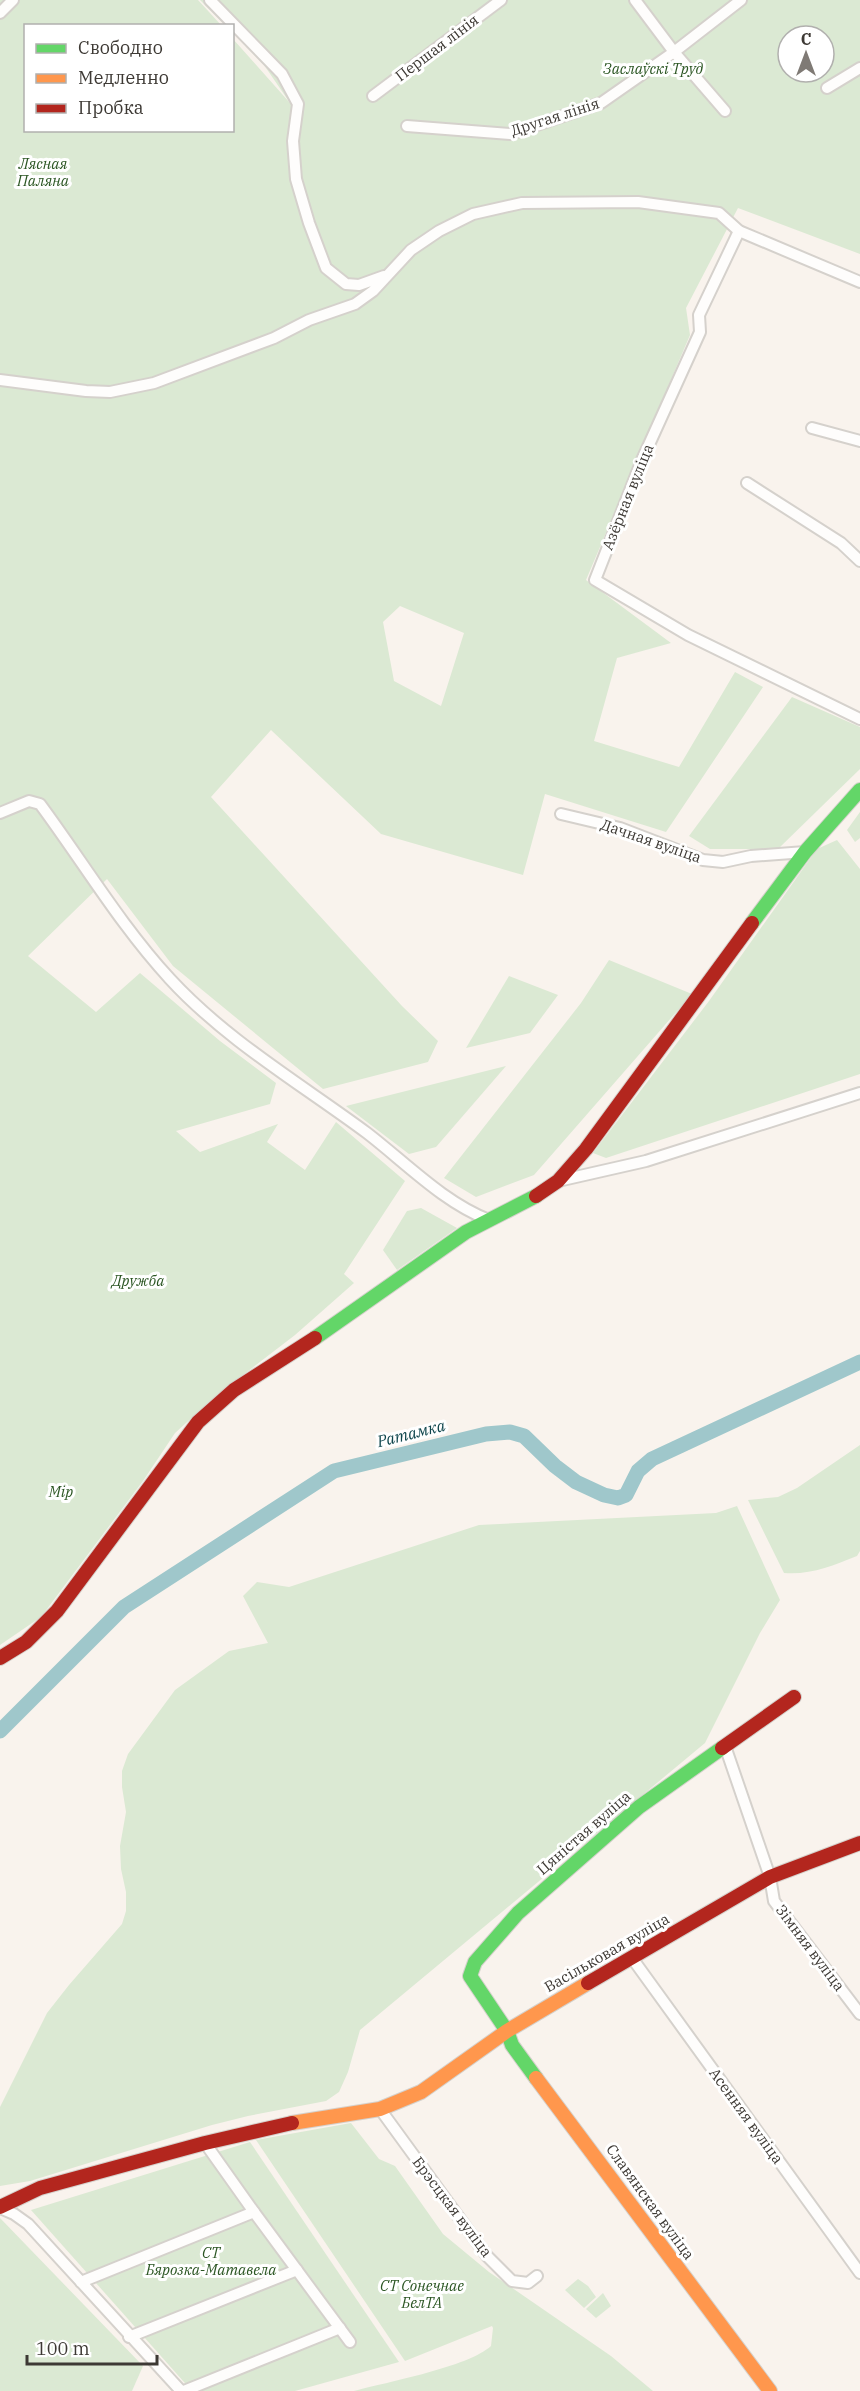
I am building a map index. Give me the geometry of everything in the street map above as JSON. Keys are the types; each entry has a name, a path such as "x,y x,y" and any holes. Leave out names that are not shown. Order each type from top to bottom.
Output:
{"street":[{"path":"0,13 13,0"},
{"path":"210,0 233,24"},
{"name":"Першая лінія","path":"373,96 501,0"},
{"path":"635,0 674,51 726,111"},
{"name":"Другая лінія","path":"407,126 510,134 601,103 741,0"},
{"path":"234,25 282,74 298,104 293,141 296,179 309,223 327,268 346,284 359,285 387,275"},
{"path":"826,88 860,68"},
{"path":"0,380 110,392 154,383 274,338 309,320 355,304 373,291 411,250 439,231 473,214 522,203 638,202 719,213 739,231 860,282"},
{"name":"Азёрная вуліца","path":"739,231 699,315 700,332 642,460 595,580 688,635 860,719"},
{"path":"812,428 860,441"},
{"path":"747,483 841,543 860,561"},
{"path":"0,1658 26,1642 57,1611 198,1422 219,1402 336,1324 442,1247 489,1220 527,1202 558,1181 586,1149 805,852 860,790"},
{"path":"0,813 29,801 40,804 123,920 170,979 206,1014 239,1042 307,1089 417,1174 467,1210 489,1220"},
{"name":"Дачная вуліца","path":"561,814 620,828 703,860 723,862 805,852"},
{"path":"558,1181 646,1161 860,1093"},
{"name":"Цяністая вуліца","path":"507,2031 470,1976 475,1962 518,1913 604,1836 639,1807 794,1697"},
{"name":"Зімняя вуліца","path":"725,1746 770,1877 774,1901 860,2014"},
{"name":"Васільковая вуліца","path":"0,2207 40,2188 205,2143 281,2125 380,2109 421,2092 507,2031 770,1877 860,1843"},
{"name":"Асенняя вуліца","path":"632,1958 860,2273"},
{"name":"Славянская вуліца","path":"507,2031 512,2045 771,2391"},
{"name":"Брэсцкая вуліца","path":"380,2109 487,2256 512,2281 528,2283 537,2276"},
{"path":"205,2143 350,2342"},
{"path":"0,2207 28,2224 129,2337 183,2391 340,2328"},
{"path":"81,2282 254,2212"},
{"path":"129,2337 297,2270"}],"green space":[{"path":"0,0 198,0 220,24 24,24 24,132 234,132 234,40 290,103 264,65 234,34 234,24 224,24 200,0 860,0 860,254 738,208 686,308 690,335 586,580 671,643 617,658 594,741 679,767 735,672 763,687 666,832 545,794 523,875 381,834 271,730 211,797 402,1006 438,1041 428,1062 323,1089 173,966 107,879 28,956 96,1012 140,973 220,1041 276,1083 270,1104 176,1131 200,1152 278,1124 267,1142 305,1170 336,1122 405,1181 344,1274 354,1283 295,1335 217,1395 175,1433 143,1481 41,1617 0,1645","holes":["400,606 464,633 441,706 394,681 383,622"]},
{"path":"792,697 860,727 860,769 778,849 710,849 689,836"},
{"path":"860,812 860,838 855,842 847,830"},
{"path":"837,840 860,869 860,1074 606,1158 593,1153 709,1001 817,849"},
{"path":"609,960 692,994 534,1175 476,1197 444,1178 581,1003"},
{"path":"509,976 558,995 530,1033 466,1048"},
{"path":"506,1066 436,1147 409,1154 346,1106"},
{"path":"421,1208 457,1228 397,1270 383,1250 407,1211"},
{"path":"860,1445 860,1551 857,1556 821,1569 803,1573 784,1573 748,1500 778,1497 797,1488"},
{"path":"737,1506 780,1600 760,1633 705,1743 360,2030 348,2072 339,2092 326,2101 212,2125 30,2181 0,2186 0,2107 47,2013 122,1924 126,1911 120,1846 126,1812 122,1771 128,1754 175,1690 229,1651 268,1643 243,1596 257,1582 289,1587 479,1525 716,1513"},
{"name":"СТ Сонечнае БелТА","path":"351,2123 379,2159 395,2166 443,2234 489,2272 611,2356 653,2391 354,2391 465,2361 491,2346 493,2328 492,2326 405,2361 256,2140"},
{"name":"СТ Бярозка-Матавела","path":"250,2142 399,2362 295,2391 192,2391 31,2210"},
{"path":"0,2218 143,2366 132,2391 0,2391"},
{"path":"578,2279 588,2286 596,2297 584,2308 565,2290"},
{"path":"603,2293 611,2306 596,2318 586,2309"}],"waterway":[{"name":"Ратамка","path":"0,1731 124,1607 334,1471 486,1434 510,1432 524,1436 555,1466 576,1482 604,1495 618,1498 626,1495 638,1471 652,1459 860,1362"}],"traffic: fast":[{"path":"752,923 805,852 860,790"},
{"path":"315,1338 466,1232 536,1196"},
{"path":"536,2078 512,2045 507,2031 470,1976 475,1962 518,1913 639,1807 722,1748"}],"traffic: slow":[{"path":"292,2123 380,2109 421,2092 507,2031 588,1983"},
{"path":"536,2078 770,2391"}],"traffic: jam":[{"path":"536,1196 558,1181 586,1149 752,923"},
{"path":"0,1658 26,1642 57,1611 198,1422 234,1390 315,1338"},
{"path":"722,1748 794,1697"},
{"path":"588,1983 770,1877 860,1843"},
{"path":"0,2207 40,2188 205,2143 292,2123"}],"park label":[{"name":"Заслаўскі Труд","path":"653,69"},
{"name":"Лясная Паляна","path":"43,172"},
{"name":"Дружба","path":"138,1281"},
{"name":"Мір","path":"61,1492"}]}
